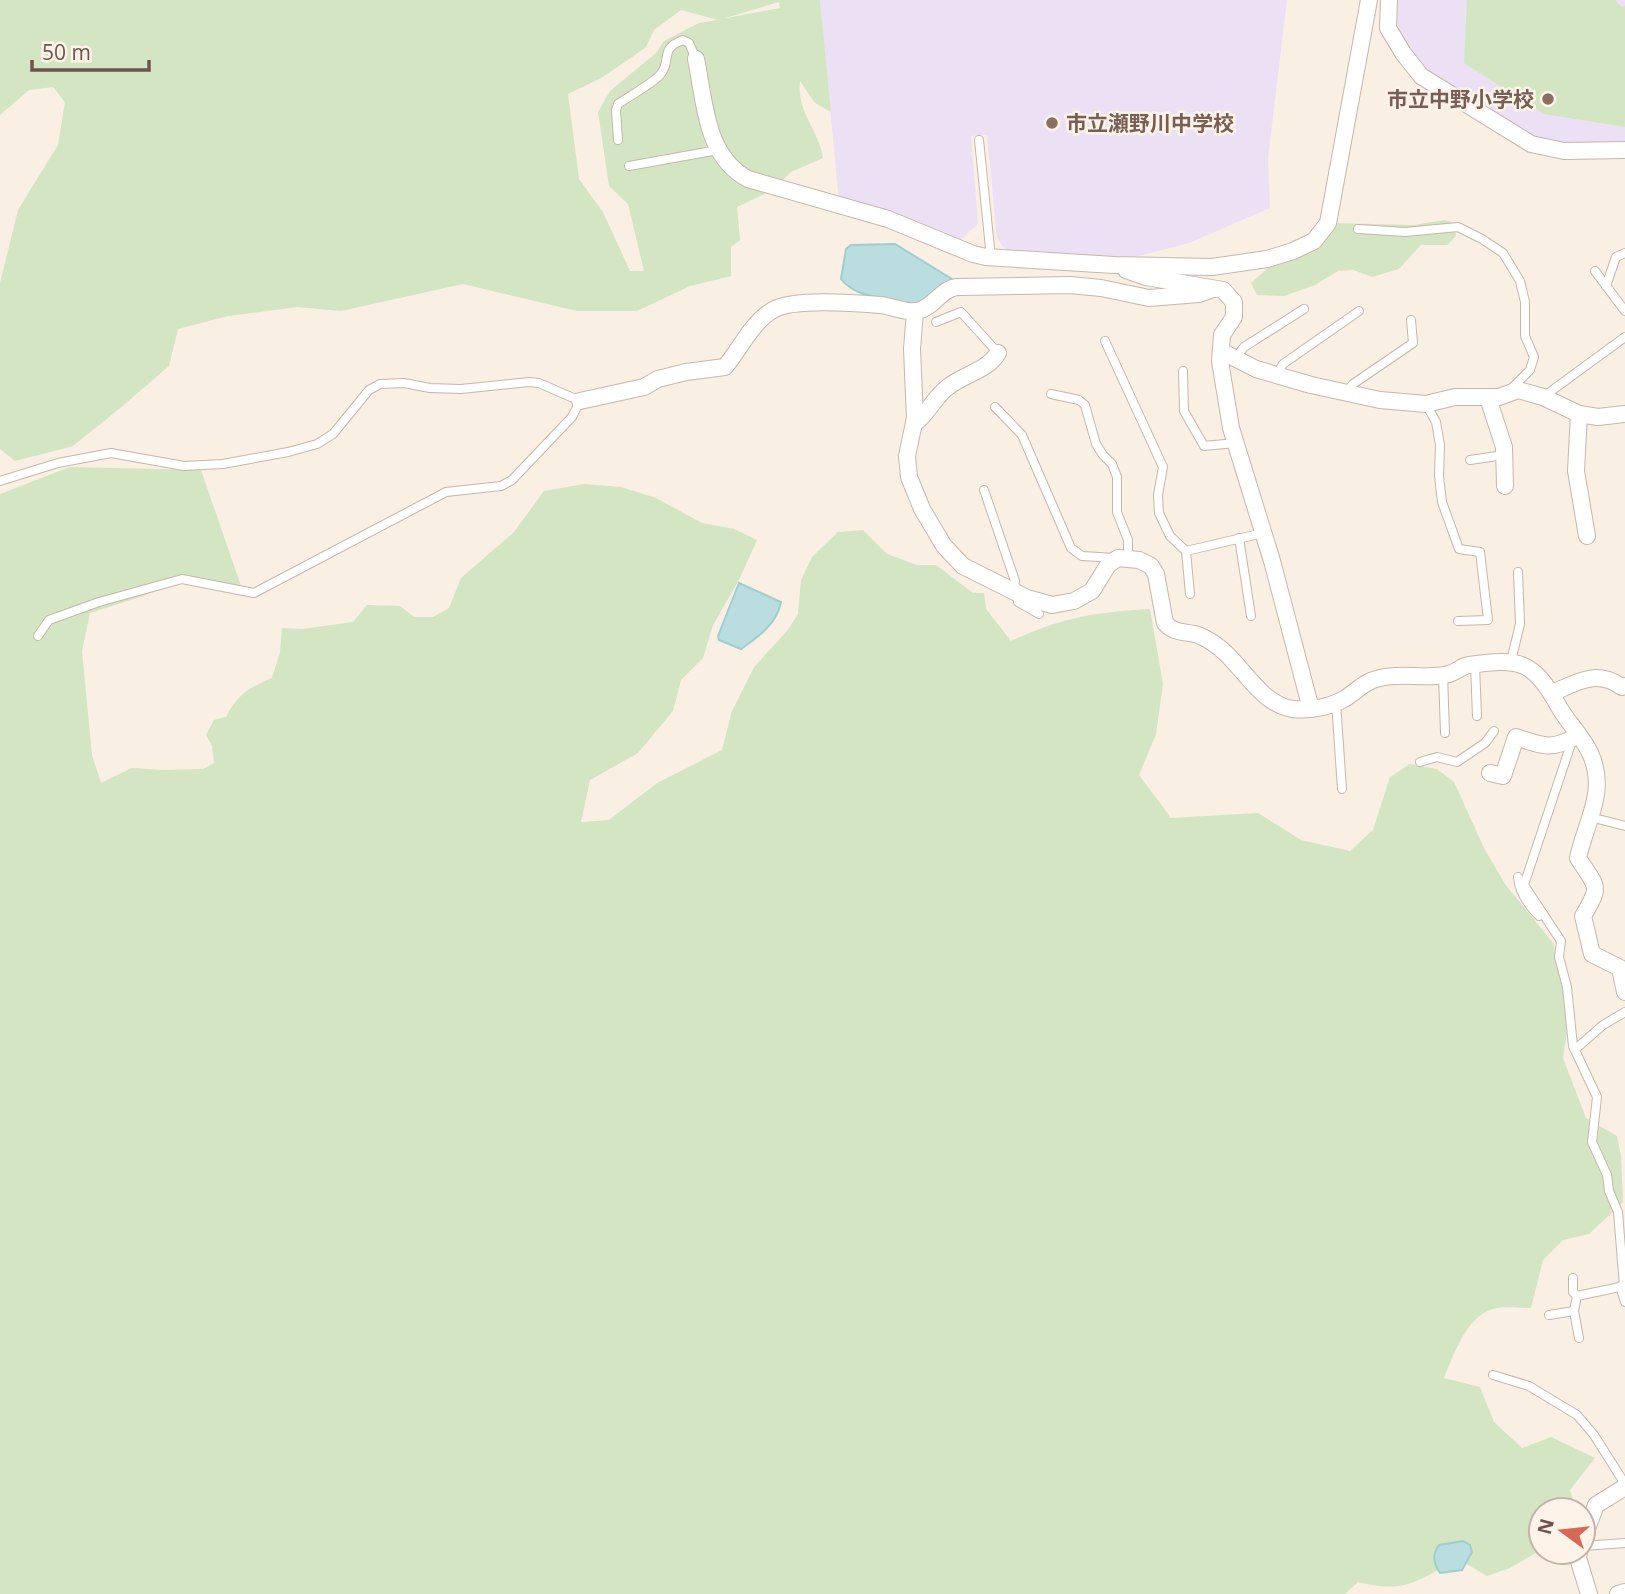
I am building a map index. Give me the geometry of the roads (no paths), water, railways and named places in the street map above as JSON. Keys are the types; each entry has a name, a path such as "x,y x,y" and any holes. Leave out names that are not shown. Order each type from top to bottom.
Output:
{"street":[{"path":"696,60 712,138 729,166 748,179 888,219 973,254 991,258 1212,267 1268,259 1293,251 1314,241 1328,222 1369,0"},
{"path":"1389,0 1388,28 1403,53 1422,76 1531,144 1564,151 1625,151"},
{"path":"1114,265 1146,277 1223,290 1229,295 1235,308 1234,317 1222,335 1228,354 1222,374 1235,443 1264,533 1311,709"},
{"path":"580,401 644,387 658,379 686,372 724,367 772,310 797,303 882,305 915,311 929,306 948,288 957,287 1070,285 1149,298 1199,294 1213,289"},
{"path":"915,311 912,349 914,424 907,456 909,477 922,509 944,546 963,566 1027,598 1052,605 1074,601 1092,591 1108,565 1123,558 1151,566 1156,574 1165,623 1169,628 1199,635 1219,648 1243,670 1265,697 1278,705 1293,709 1311,709 1336,702 1361,685 1381,677 1449,674 1467,665 1511,661 1538,673 1552,693 1574,738 1591,753 1597,774 1598,793 1578,858 1596,887 1596,894 1583,916 1592,954 1623,963 1625,992"},
{"path":"914,424 922,418 944,389 958,379 987,366 998,353"},
{"path":"1228,354 1256,369 1380,400 1426,404 1455,397 1499,397 1518,390 1543,397 1579,414 1598,417 1625,414"},
{"path":"1488,398 1504,447 1505,486"},
{"path":"1579,414 1576,471 1587,536"},
{"path":"1552,693 1596,677 1625,686"},
{"path":"1490,773 1503,776 1516,737 1543,746 1558,746 1574,738"},
{"path":"1597,1504 1625,1485"},
{"path":"1580,1566 1589,1594"},
{"path":"1618,1594 1625,1592"}],"lane":[{"path":"618,140 618,104 660,75 667,51 672,44 683,40 689,43 696,60"},
{"path":"979,139 991,258"},
{"path":"629,166 718,150"},
{"path":"1358,229 1405,232 1458,227 1503,253 1520,281 1525,302 1525,336 1534,357 1530,370 1514,383 1510,392"},
{"path":"1606,286 1616,257 1625,253"},
{"path":"1595,271 1625,311"},
{"path":"1228,354 1244,347 1304,309"},
{"path":"1277,374 1283,364 1359,311"},
{"path":"936,323 953,313 961,312 998,353"},
{"path":"1346,393 1353,384 1413,343 1411,320"},
{"path":"1543,397 1625,337"},
{"path":"1105,341 1163,467 1158,495 1159,513 1170,536 1186,551 1190,594"},
{"path":"1184,371 1184,411 1203,446 1235,443"},
{"path":"0,481 58,463 111,453 184,466 223,464 288,452 317,444 333,434 369,390 391,382 461,389 539,383 580,401 572,417 512,480 501,486 446,492 254,593 182,579 99,601 49,620 38,636"},
{"path":"995,407 1022,435 1071,548 1082,556 1123,558 1128,540 1117,512 1117,477 1112,464 1096,444 1085,405 1079,400 1051,394"},
{"path":"1426,404 1436,422 1440,445 1442,502 1459,549 1480,552 1488,620 1458,621"},
{"path":"1470,460 1504,455"},
{"path":"984,490 1015,581 1007,596 1040,614"},
{"path":"1186,551 1264,533"},
{"path":"1239,538 1251,616"},
{"path":"1511,661 1520,624 1518,572"},
{"path":"1475,665 1476,716"},
{"path":"1443,674 1445,733"},
{"path":"1336,702 1342,789"},
{"path":"1420,762 1437,757 1457,762 1485,743 1494,730"},
{"path":"1574,738 1524,885 1561,941 1559,957 1567,987 1573,1045 1597,1097 1592,1142 1607,1175 1609,1191 1618,1212 1625,1301"},
{"path":"1590,817 1625,826"},
{"path":"1518,877 1520,891 1534,912 1539,916 1543,914"},
{"path":"1579,1046 1603,1025 1625,1013"},
{"path":"1573,1033 1584,1067"},
{"path":"1573,1278 1573,1292 1577,1296"},
{"path":"1577,1296 1623,1286"},
{"path":"1577,1296 1574,1311 1579,1338"},
{"path":"1549,1315 1574,1311"},
{"path":"1493,1375 1529,1386 1577,1415 1594,1435 1625,1485"},
{"path":"1597,1545 1625,1543"}],"water":[{"path":"895,244 952,279 934,295 909,308 906,303 863,294 841,279 846,249 851,245"},
{"path":"739,583 781,602 771,623 741,649 719,640 718,636"},
{"path":"1463,1541 1470,1545 1472,1552 1462,1570 1440,1573 1434,1559 1439,1545"}],"place":[{"name":"市立中野小学校","path":"1548,99"},
{"name":"市立瀬野川中学校","path":"1052,123"}]}
